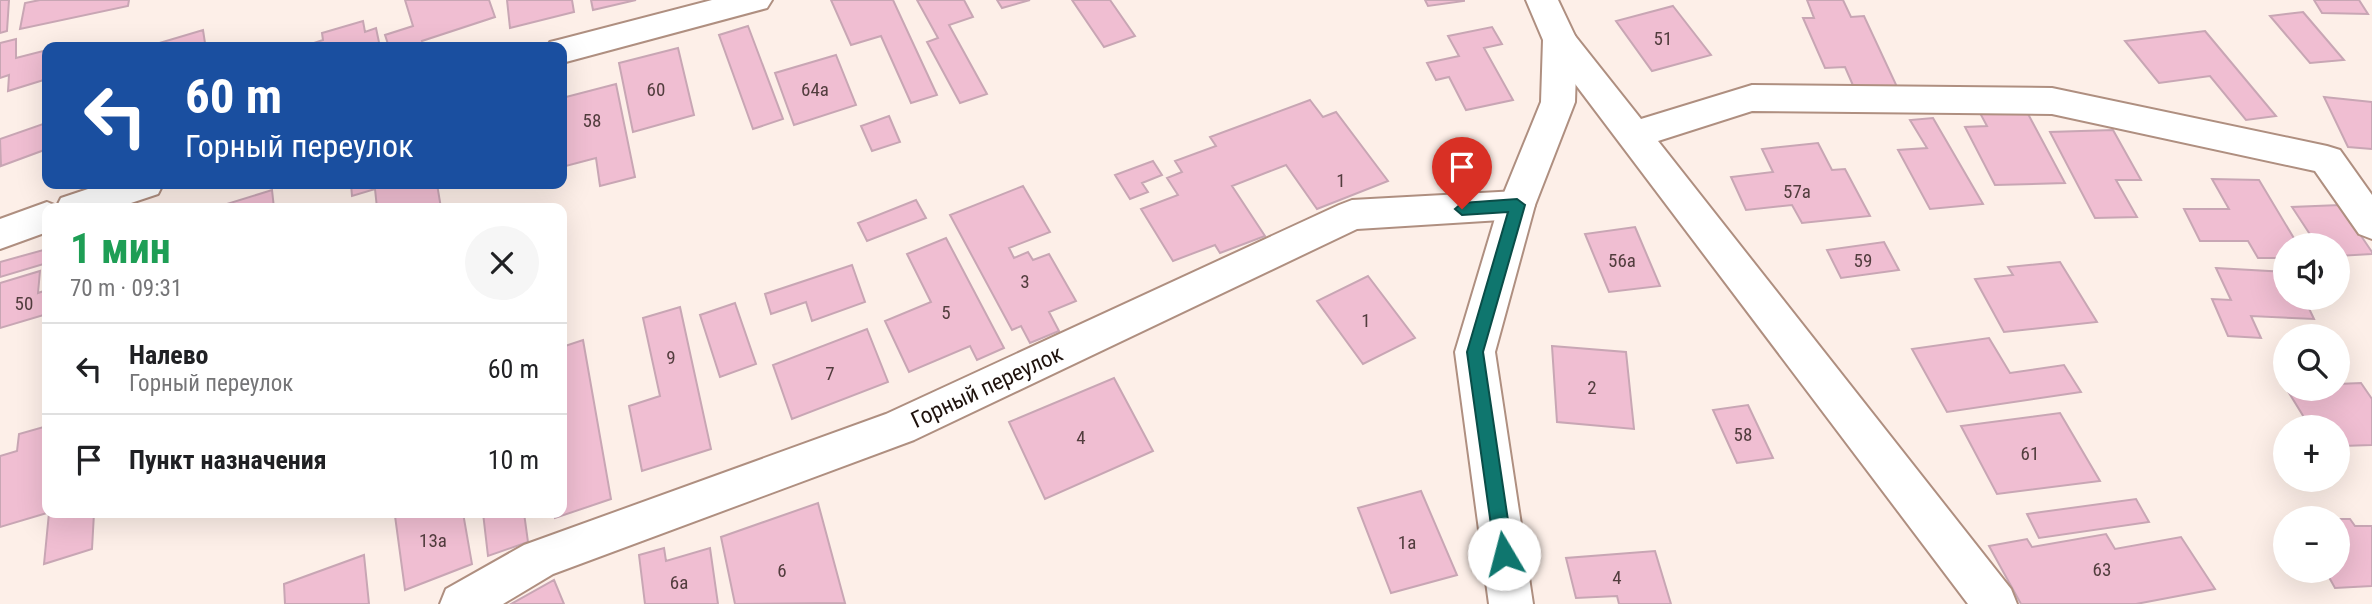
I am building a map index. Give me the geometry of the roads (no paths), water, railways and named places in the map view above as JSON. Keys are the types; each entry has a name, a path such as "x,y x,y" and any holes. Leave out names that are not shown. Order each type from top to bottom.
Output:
{"street":[{"path":"567,50 756,0"},
{"path":"1542,0 1560,40 1995,604"},
{"path":"1511,604 1475,352 1517,205 1558,102 1560,40"},
{"path":"1633,135 1752,98 2052,101 2327,160 2372,224"},
{"path":"89,203 130,189"},
{"name":"Горный переулок","path":"462,604 538,559 900,427 1352,215 1517,205"},
{"path":"0,233 42,219"}]}
